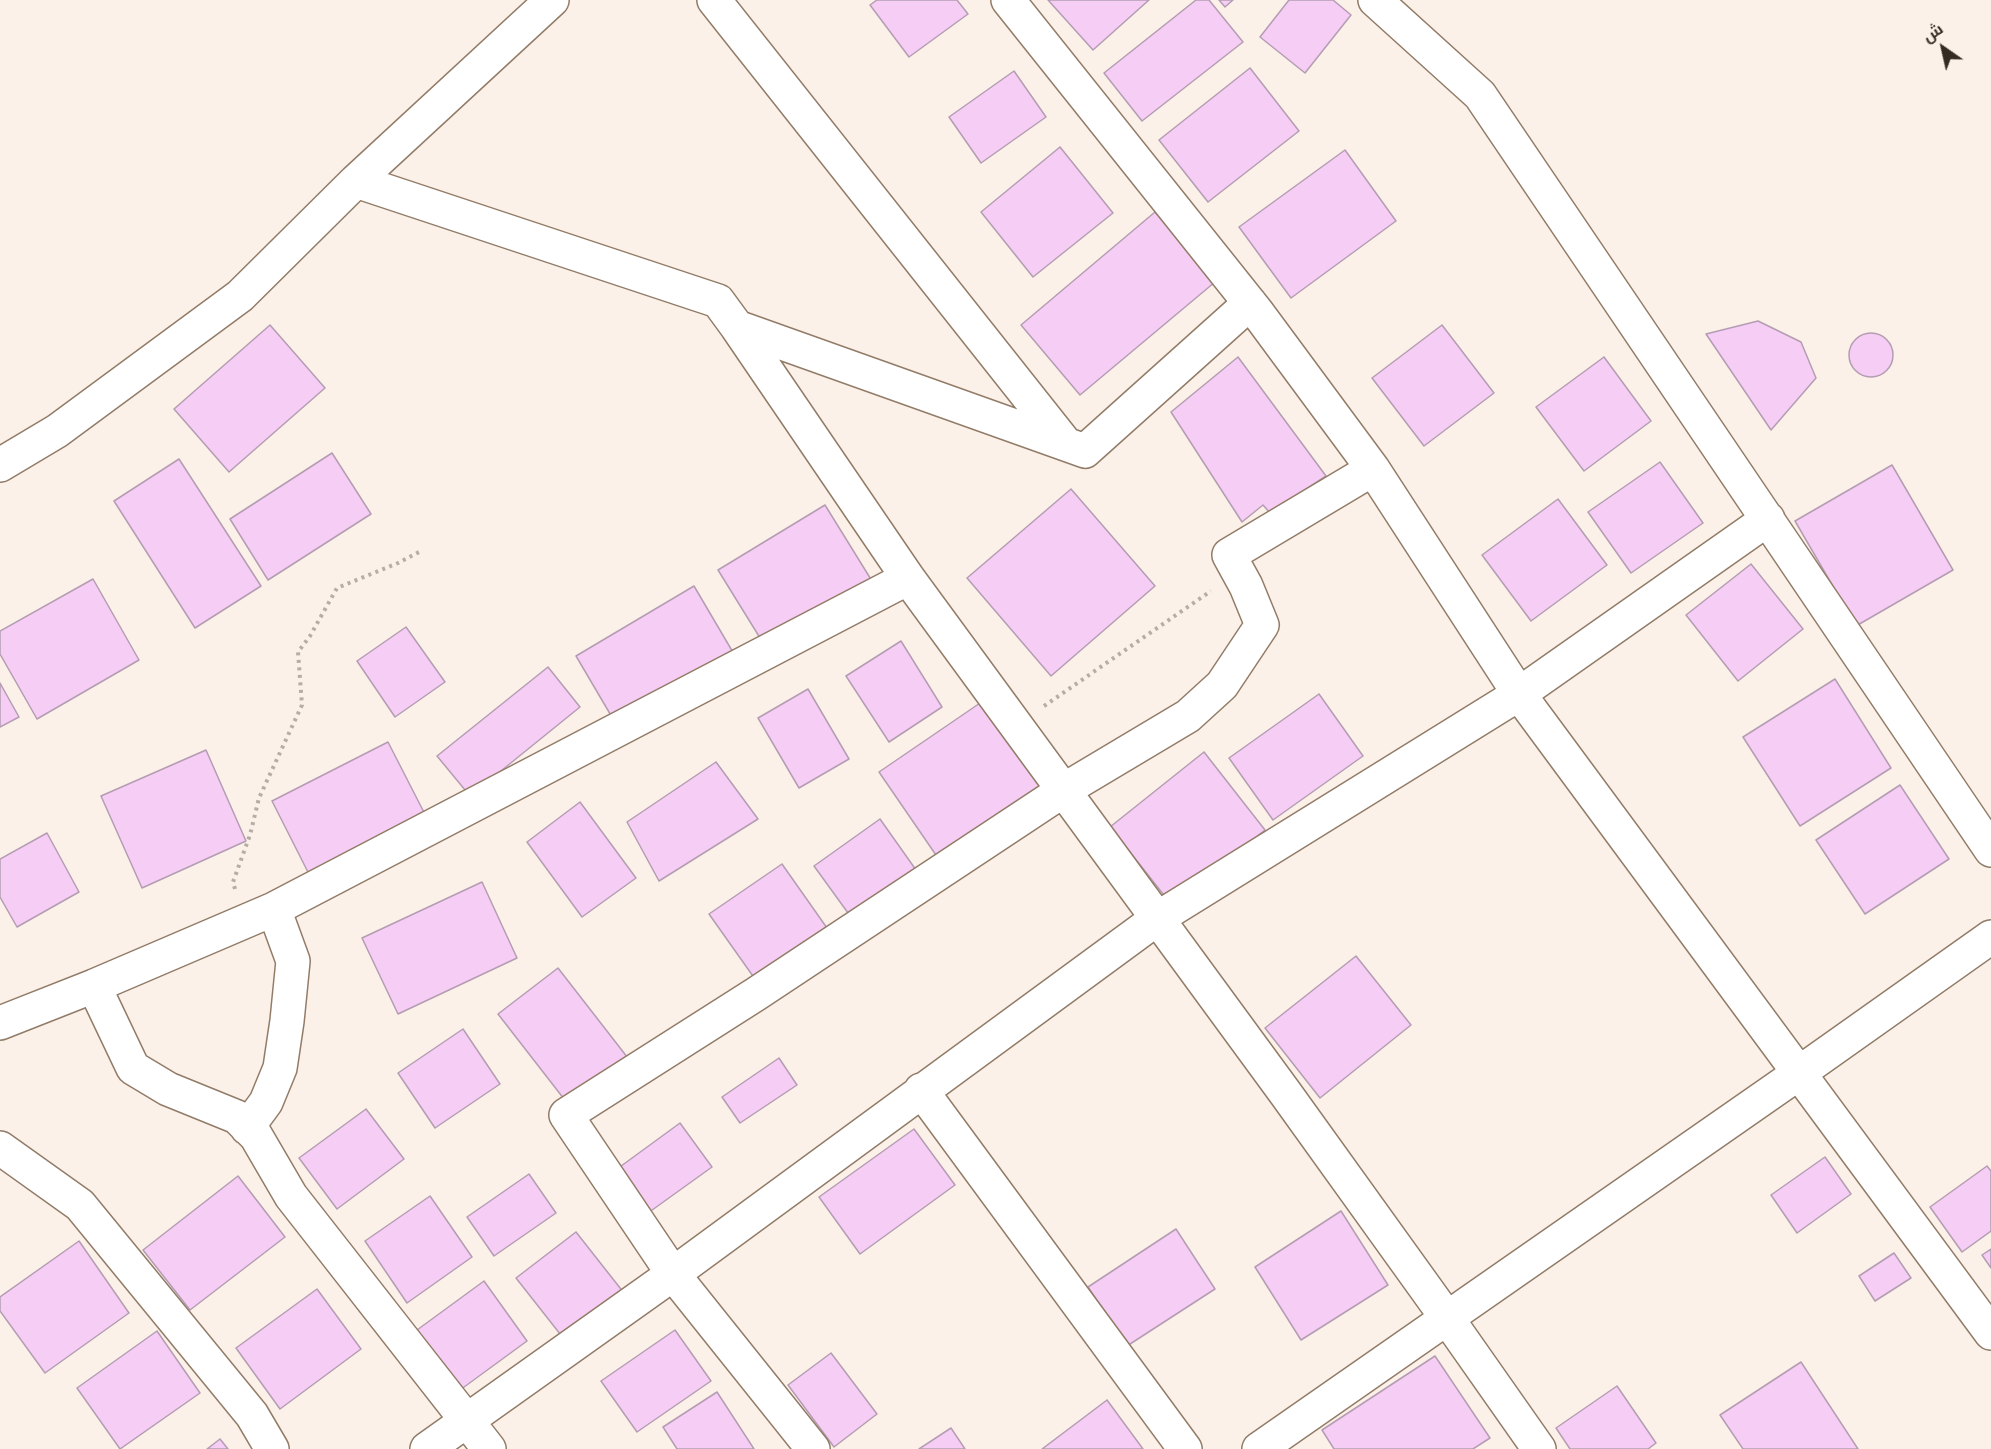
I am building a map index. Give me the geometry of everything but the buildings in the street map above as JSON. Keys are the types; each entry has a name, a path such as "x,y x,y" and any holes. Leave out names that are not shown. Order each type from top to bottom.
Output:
{"street":[{"path":"0,465 57,431 240,296 356,181 552,0"},
{"path":"714,0 1065,443"},
{"path":"1008,0 1250,303 1373,469 1519,694 1991,1333"},
{"path":"1375,0 1480,95 1991,850"},
{"path":"356,181 718,301 908,578 1158,918 1539,1449"},
{"path":"737,327 1085,451 1250,303"},
{"path":"813,1449 674,1274 566,1115 756,994 1064,790 1188,716 1222,685 1262,625 1229,555 1373,469"},
{"path":"427,1449 674,1274 921,1090 1158,918 1519,694 1768,519"},
{"path":"1,1021 94,987 274,909 908,578"},
{"path":"247,1128 266,1102 280,1068 287,1021 293,962 274,909"},
{"path":"1259,1449 1991,937"},
{"path":"94,987 134,1068 168,1089 237,1118 256,1136 291,1196 489,1449"},
{"path":"921,1090 1185,1449"},
{"path":"0,1148 80,1205 252,1414 272,1449"}],"path":[{"path":"245,921 233,882 250,835 259,798 302,705 298,652 310,636 337,588 421,551"},
{"path":"1016,725 1239,572"}]}
